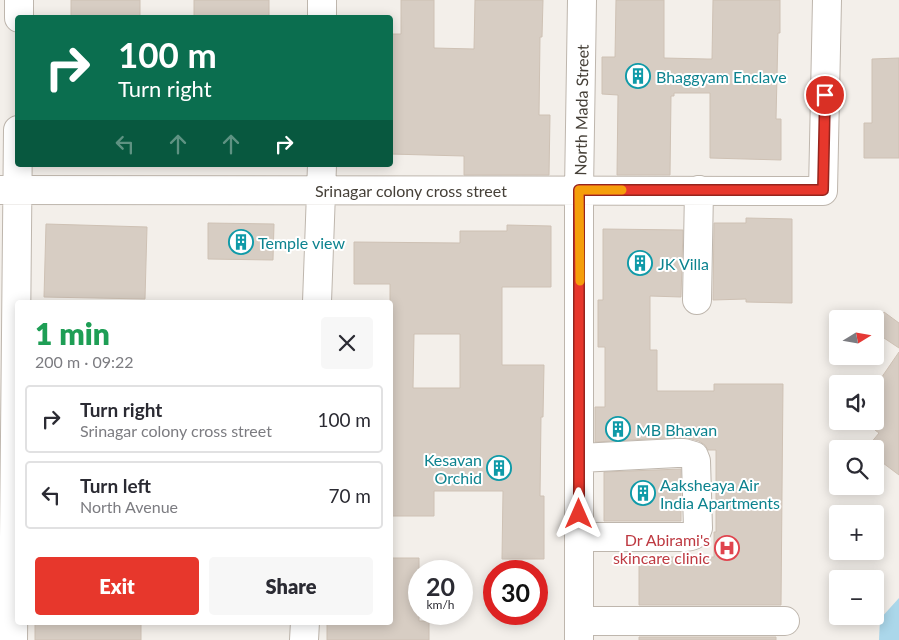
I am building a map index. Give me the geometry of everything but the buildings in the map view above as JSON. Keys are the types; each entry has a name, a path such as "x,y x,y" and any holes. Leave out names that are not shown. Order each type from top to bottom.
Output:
{"street":[{"path":"19,0 19,15"},
{"path":"322,0 322,15"},
{"name":"North Mada Street","path":"579,630 579,190 582,0"},
{"name":"Srinagar colony cross street","path":"8,190 322,178 579,190 823,190 827,0"},
{"path":"12,640 8,190 15,148"},
{"path":"317,300 322,178"},
{"path":"697,300 699,190"},
{"path":"579,537 686,537 693,536 698,528 696,461 694,456 677,453 580,458"},
{"path":"579,630 785,622"},
{"path":"304,640 305,625"}],"water":[{"path":"899,598 899,640 879,640 880,625 884,625 884,615"}],"slow traffic":[{"path":"580,281 579,190 622,190"}],"place":[{"name":"Bhaggyam Enclave","path":"638,76"},
{"name":"Temple view","path":"241,242"},
{"name":"JK Villa","path":"640,263"},
{"name":"MB Bhavan","path":"618,429"},
{"name":"Kesavan Orchid","path":"499,468"},
{"name":"Aaksheaya Air India Apartments","path":"643,493"},
{"name":"Dr Abirami's skincare clinic","path":"727,548"}],"route":[{"path":"579,514 579,190 823,190 825,95"}]}
